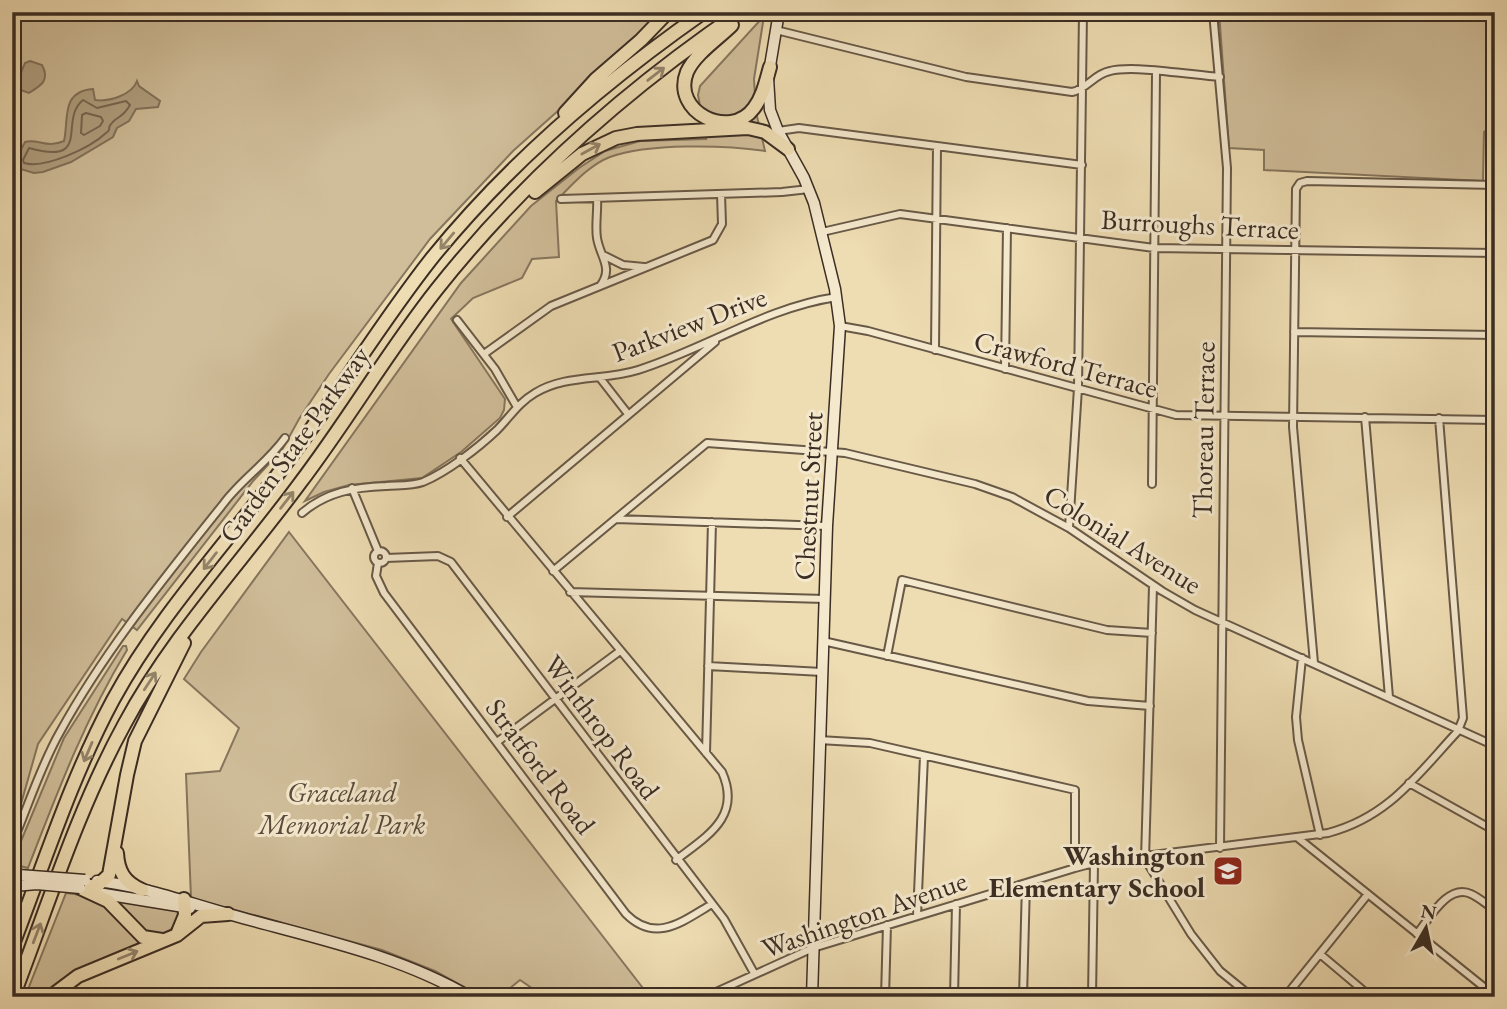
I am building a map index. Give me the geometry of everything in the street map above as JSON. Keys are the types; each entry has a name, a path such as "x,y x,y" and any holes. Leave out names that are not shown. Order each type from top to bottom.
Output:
{"highway":[{"path":"493,190 590,86 668,12"},
{"name":"Garden State Parkway","path":"12,947 86,756 102,720 134,664 164,621 298,448 409,289 449,238 493,190 598,93 704,12"},
{"path":"743,12 695,61 685,80 687,98 695,111 708,120 757,123 778,131"},
{"name":"Garden State Parkway","path":"13,997 81,818 112,747 150,680 321,455 432,296 481,237 600,120 670,62 743,12"},
{"path":"726,122 738,120 751,111 761,95 770,67"},
{"path":"481,237 578,157 616,138 637,134 748,128 765,132 788,149"},
{"path":"83,884 104,882 110,872 127,775 137,736 186,638 211,597"},
{"path":"118,834 117,857 121,873 128,882 142,890"},
{"path":"83,884 108,901 143,936 169,938 181,926 185,903"},
{"path":"12,937 25,913"},
{"path":"50,997 78,976 169,938 201,916 228,914"}],"main road":[{"name":"Chestnut Street","path":"779,13 770,67 769,103 778,131 809,189 837,297 840,326 827,526 812,997"},
{"path":"14,872 185,903"},
{"path":"14,872 37,884"},
{"path":"104,882 142,890 395,960 470,997"},
{"path":"13,886 83,884"}],"street":[{"path":"779,13 801,16 820,12"},
{"path":"1069,528 1078,388 1083,12"},
{"name":"Thoreau Terrace","path":"1213,12 1227,168 1220,848"},
{"path":"776,30 966,77 1072,92 1082,89 1091,79 1113,70 1220,77"},
{"path":"1152,484 1156,72"},
{"path":"778,131 799,128 1082,165"},
{"path":"935,350 937,146"},
{"path":"1314,663 1293,416 1296,192 1300,183 1307,181 1494,185 1495,216"},
{"path":"561,199 809,189"},
{"path":"484,354 546,309 715,238 722,224 721,194"},
{"path":"597,198 597,235 607,274 600,286"},
{"name":"Burroughs Terrace","path":"822,232 892,215 1154,248 1495,253"},
{"path":"1005,369 1007,228"},
{"path":"604,254 623,265 650,267"},
{"name":"Parkview Drive","path":"302,513 319,500 352,488 416,484 431,478 495,432 517,407 533,394 553,384 642,369 796,306 837,297"},
{"path":"457,320 484,354 517,407"},
{"name":"Crawford Terrace","path":"840,326 1176,415 1495,419"},
{"path":"1294,332 1495,335"},
{"path":"507,516 721,337"},
{"path":"600,378 628,414"},
{"path":"1365,417 1389,696"},
{"path":"1439,418 1463,718 1458,731"},
{"path":"12,844 58,735 103,663 227,499 264,464 285,438"},
{"name":"Colonial Avenue","path":"616,519 706,443 832,452 975,484 1012,496 1069,528 1153,586 1195,610 1495,746"},
{"path":"460,458 719,768 726,781 729,796 727,810 717,827 676,860"},
{"path":"352,488 378,551"},
{"path":"553,571 616,519 827,526"},
{"path":"706,753 712,523"},
{"path":"378,551 384,552 384,562 378,562 374,556 378,551"},
{"name":"Winthrop Road","path":"386,558 439,556 448,560 724,919 754,973"},
{"name":"Stratford Road","path":"378,562 376,576 384,593 632,920 651,928 668,928 712,904"},
{"path":"887,656 902,580 1107,630 1152,633"},
{"path":"1153,586 1145,857 1191,934 1220,971 1252,997"},
{"path":"570,592 825,599"},
{"path":"823,641 1088,701 1150,706"},
{"path":"497,741 620,651"},
{"path":"1302,658 1296,717 1298,740 1321,835"},
{"path":"708,666 822,672"},
{"name":"Washington Avenue","path":"705,997 813,948 1094,863 1321,835 1352,827 1381,810 1458,731"},
{"path":"819,740 870,743 1075,790 1075,868"},
{"path":"918,916 924,756"},
{"path":"1409,783 1495,831"},
{"path":"1298,838 1495,996"},
{"path":"1092,997 1094,863"},
{"path":"1023,997 1026,883"},
{"path":"1417,934 1445,899 1457,893 1471,894 1495,910"},
{"path":"1285,997 1368,894"},
{"path":"954,997 956,905"},
{"path":"885,997 887,925"},
{"path":"1320,954 1371,997"}],"green space":[{"path":"12,12 661,12 578,93 513,151 430,239 329,374 282,450 254,480 137,630 122,619 38,744 17,818 12,826"},
{"path":"1219,12 1495,12 1495,123 1484,132 1483,181 1264,170 1264,150 1229,148"},
{"path":"764,16 754,79 756,112 765,151 729,147 645,149 610,157 588,170 556,201 559,257 532,259 522,278 473,298 451,319 505,399 500,418 461,452 422,478 349,485 305,501 461,283 531,206 605,151 640,141 706,139 698,95 700,86"},
{"name":"Graceland Memorial Park","path":"289,532 646,992 640,997 545,997 520,980 499,997 482,997 435,971 382,950 191,898 186,774 220,771 239,728 184,679"},
{"path":"123,646 126,646 127,650 85,730 28,868 20,866 16,861 16,853 64,738"},
{"path":"66,893 90,896 103,902 144,944 53,987 44,997 25,997"},
{"path":"117,901 180,911 170,930 151,937 115,903"}],"water":[{"path":"30,61 42,65 45,78 41,85 29,93 12,87 12,81 19,77 25,63"},
{"path":"137,81 139,86 160,101 158,107 136,109 129,121 117,128 113,137 71,162 34,173 17,168 16,159 25,142 52,144 64,141 68,108 75,95 93,89 95,100 113,99 125,94"}],"place":[{"name":"Washington Elementary School","path":"1228,871"}]}
